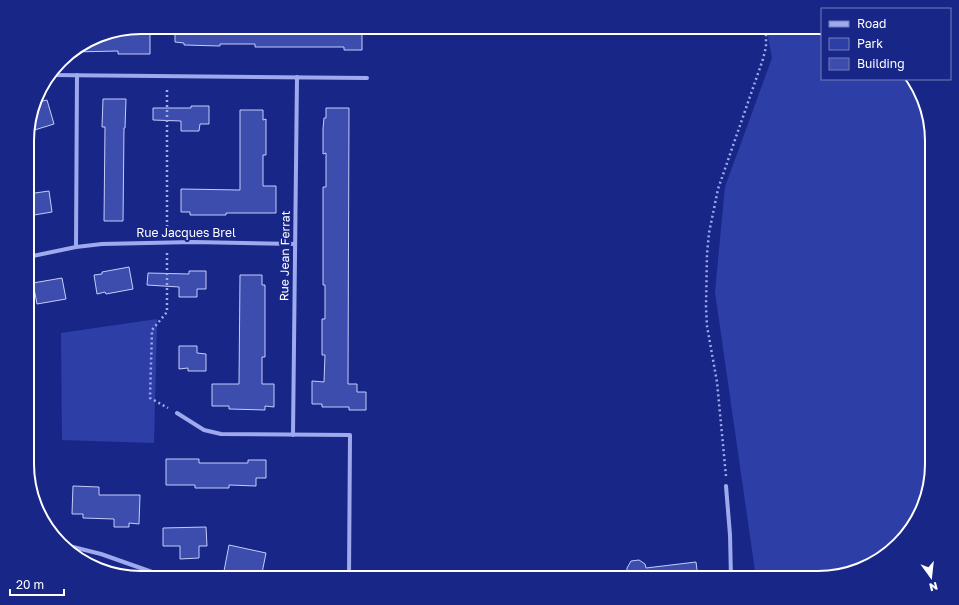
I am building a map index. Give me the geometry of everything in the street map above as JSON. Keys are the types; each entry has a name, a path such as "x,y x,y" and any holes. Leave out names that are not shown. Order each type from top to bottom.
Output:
{"street":[{"path":"58,75 367,78"},
{"path":"76,247 78,75"},
{"name":"Rue Jean Ferrat","path":"293,435 297,78"},
{"name":"Rue Jacques Brel","path":"34,256 76,247 117,243 193,242 295,244"},
{"path":"177,413 204,430 228,435 350,435 349,571"},
{"path":"726,486 731,571"},
{"path":"72,546 108,556 150,571"}],"path":[{"path":"726,486 717,382 708,326 706,292 707,254 710,226 718,189 763,59 766,47 766,34"}],"green space":[{"path":"767,34 821,34 821,80 905,80 917,100 923,120 925,134 925,471 923,485 914,511 907,523 888,544 871,557 859,563 839,569 825,571 755,571 715,292 725,187 772,58"},
{"path":"157,319 154,443 62,440 61,333"}],"building":[{"path":"150,34 150,54 118,54 118,51 82,52 94,45 114,38 127,35"},
{"path":"175,34 362,34 362,50 344,50 344,47 255,47 255,44 220,44 220,46 184,45 184,43 175,42"},
{"path":"103,99 126,99 124,128 123,221 104,221 105,127 102,127"},
{"path":"47,100 54,124 35,130 38,114 42,101"},
{"path":"191,106 209,106 209,124 200,124 199,131 181,131 181,121 153,120 153,108 191,108"},
{"path":"326,108 349,108 348,384 357,384 357,392 366,392 366,410 349,410 349,407 322,407 322,404 312,404 312,381 324,382 325,355 322,355 322,319 325,319 325,285 323,285 323,187 326,187 326,153 323,154 323,129 324,118 326,118"},
{"path":"240,110 263,110 263,120 266,119 266,155 263,155 263,186 276,186 276,213 190,215 190,212 181,212 181,189 240,190"},
{"path":"49,191 52,212 34,215 34,193"},
{"path":"129,267 133,289 106,294 105,292 97,294 94,275"},
{"path":"189,271 206,271 206,289 197,289 197,297 179,297 179,287 147,285 148,273 189,274"},
{"path":"240,275 262,275 262,285 265,285 265,357 262,357 262,384 274,384 274,407 265,406 265,410 229,409 229,406 212,406 212,384 239,384"},
{"path":"62,278 66,299 37,304 34,283"},
{"path":"179,346 197,346 197,353 206,354 206,371 188,371 188,368 179,369"},
{"path":"166,459 199,459 199,463 248,463 248,460 266,460 266,478 256,478 256,486 229,485 229,488 195,488 195,485 166,485"},
{"path":"73,486 99,487 99,495 140,495 139,524 129,523 129,527 114,527 114,519 83,518 83,514 72,514"},
{"path":"206,527 207,546 199,546 199,558 180,559 180,546 163,546 163,528"},
{"path":"229,545 266,553 262,571 224,571"},
{"path":"639,560 645,564 646,568 696,562 697,571 627,571 631,561"}]}
